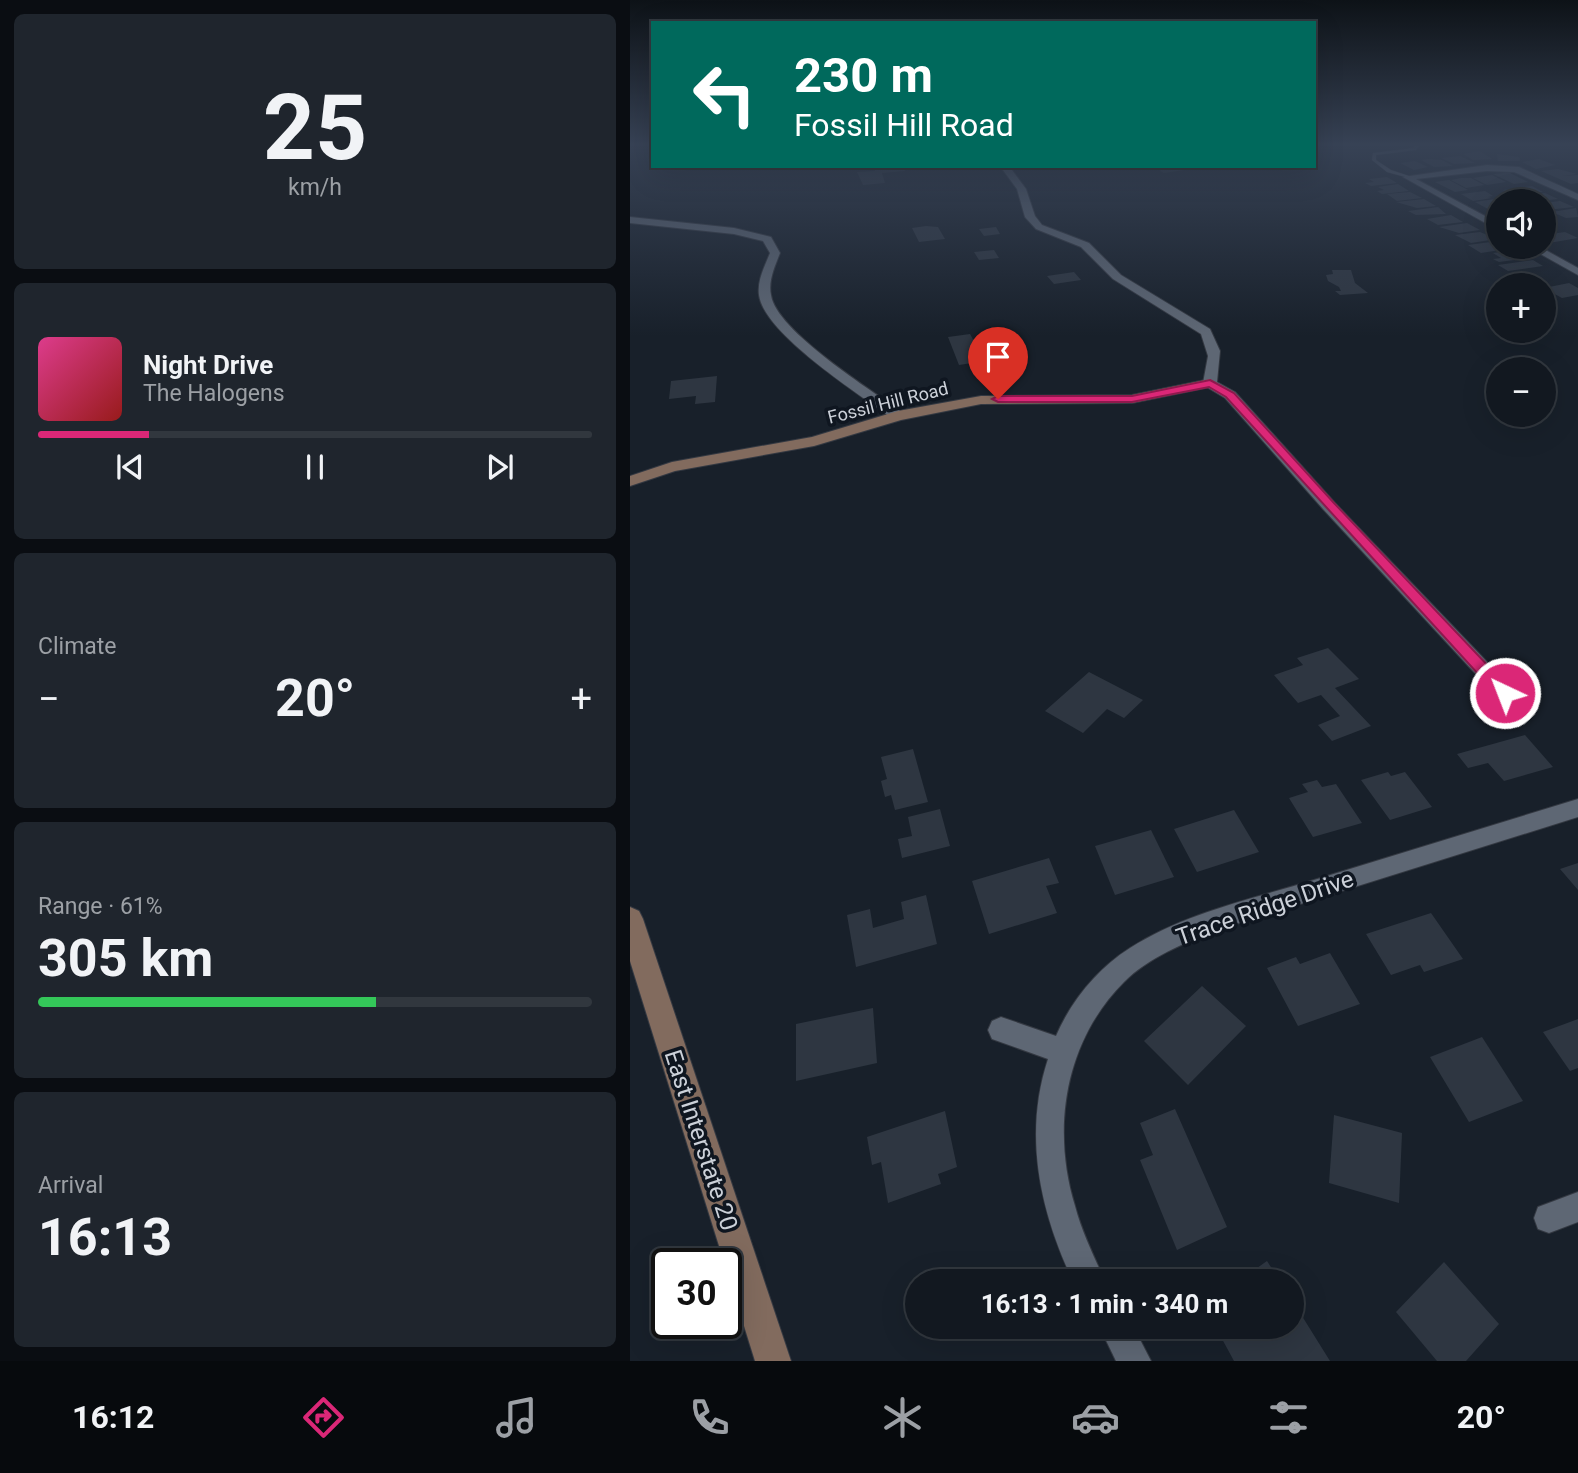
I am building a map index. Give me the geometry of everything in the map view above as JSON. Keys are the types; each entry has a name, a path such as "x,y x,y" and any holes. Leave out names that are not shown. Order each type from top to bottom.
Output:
{"street":[{"path":"1028,210 1039,227 1085,245 1117,277 1206,332 1215,346 1216,362 1210,383 1230,395 1329,506 1505,693"},
{"path":"1466,210 1486,220"},
{"path":"630,220 658,225 743,231 767,239 775,253 765,279 765,298 773,314 797,340 898,416"},
{"path":"1555,259 1578,272"},
{"name":"Fossil Hill Road","path":"630,481 672,467 814,441 898,416 981,400 1132,399 1210,383"},
{"name":"Trace Ridge Drive","path":"1083,1269 1059,1204 1049,1153 1051,1107 1057,1071 1072,1030 1092,999 1116,973 1141,955 1211,922 1578,808"},
{"name":"East Interstate 20","path":"630,919 773,1361"},
{"path":"1001,1030 1064,1052"},
{"path":"1549,1218 1578,1207"},
{"path":"1122,1339 1134,1361"}],"building":[{"path":"1441,210 1446,214 1416,215 1408,211"},
{"path":"1576,210 1578,217 1566,218 1556,211"},
{"path":"1451,215 1463,222 1438,225 1427,219"},
{"path":"1467,223 1480,230 1459,233 1439,227"},
{"path":"938,227 945,239 919,242 912,228"},
{"path":"996,227 1000,234 984,236 979,229"},
{"path":"1480,232 1486,234 1486,241 1471,243 1455,235"},
{"path":"1565,232 1578,238 1556,242 1556,233"},
{"path":"1486,243 1486,252 1481,253 1468,245"},
{"path":"994,250 999,258 979,260 974,252"},
{"path":"1493,259 1522,259 1499,262"},
{"path":"1533,260 1543,266 1508,271 1498,265"},
{"path":"1332,270 1351,270 1355,283 1368,293 1340,295 1335,291 1341,291 1339,287 1328,281 1326,275 1333,274"},
{"path":"1074,272 1081,280 1054,284 1047,276"},
{"path":"1569,283 1578,288 1578,295 1562,298 1556,295 1556,286"},
{"path":"970,334 985,361 959,365 948,337"},
{"path":"717,376 715,402 695,404 696,396 669,399 671,381"},
{"path":"1328,648 1359,679 1335,688 1371,726 1332,741 1318,725 1340,716 1321,695 1298,703 1274,675 1303,665 1297,658"},
{"path":"1089,672 1143,700 1124,718 1107,709 1083,733 1045,711"},
{"path":"1525,735 1553,767 1504,781 1488,763 1468,768 1457,754"},
{"path":"913,749 928,802 895,810 891,795 885,797 881,781 887,779 881,757"},
{"path":"1388,772 1391,776 1405,772 1432,807 1390,820 1361,780"},
{"path":"1317,780 1322,787 1336,784 1362,823 1313,837 1289,798 1308,792 1302,784"},
{"path":"940,809 950,846 902,858 898,839 912,836 908,817"},
{"path":"1234,810 1259,852 1197,872 1174,829"},
{"path":"1151,830 1174,877 1115,895 1095,846"},
{"path":"1049,858 1059,883 1046,886 1057,913 989,934 972,881"},
{"path":"1578,863 1578,890 1560,869"},
{"path":"926,895 937,944 856,967 847,915 870,909 873,928 904,919 901,902"},
{"path":"1431,913 1463,959 1424,972 1420,965 1391,975 1366,934"},
{"path":"1330,953 1360,1004 1298,1026 1267,968 1296,957 1300,964"},
{"path":"1202,986 1246,1026 1188,1085 1144,1041"},
{"path":"873,1008 877,1063 796,1081 796,1024"},
{"path":"1578,1019 1578,1068 1570,1071 1543,1032"},
{"path":"1482,1037 1523,1101 1469,1122 1430,1057"},
{"path":"1175,1109 1227,1227 1177,1250 1140,1160 1153,1155 1140,1123"},
{"path":"945,1111 957,1167 938,1174 941,1184 888,1203 881,1162 872,1165 867,1137"},
{"path":"1334,1115 1402,1133 1399,1203 1329,1183"},
{"path":"1267,1261 1272,1269 1256,1269"},
{"path":"1444,1262 1499,1324 1466,1361 1437,1361 1396,1312"},
{"path":"1304,1319 1330,1361 1234,1361 1222,1339 1304,1339"}],"route":[{"path":"998,399 1132,399 1210,383 1230,395 1329,506 1505,693"}]}
